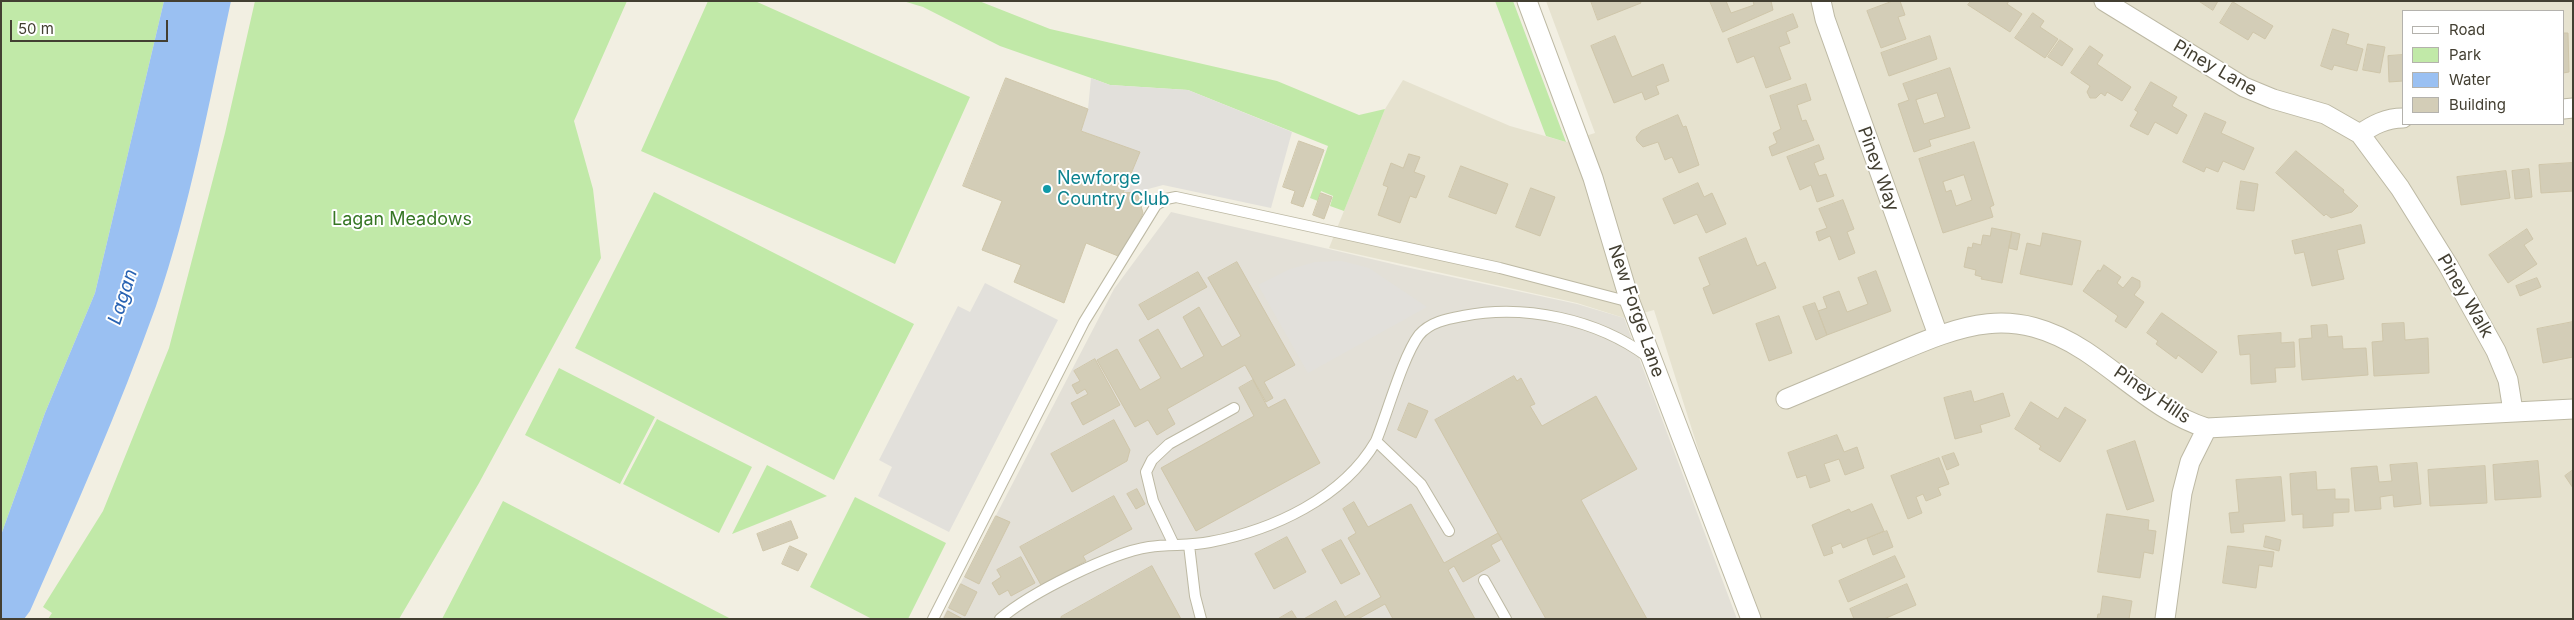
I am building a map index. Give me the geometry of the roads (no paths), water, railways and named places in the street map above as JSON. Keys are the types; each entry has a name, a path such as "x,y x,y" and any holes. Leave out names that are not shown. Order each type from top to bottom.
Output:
{"street":[{"name":"New Forge Lane","path":"1527,1 1593,178 1630,302 1751,619"},
{"name":"Piney Way","path":"1821,1 1824,19 1938,335"},
{"name":"Piney Lane","path":"2104,1 2244,87 2273,99 2325,114 2360,134 2400,188"},
{"path":"2360,134 2372,125 2392,118 2402,118"},
{"name":"Piney Walk","path":"2400,188 2448,265 2496,351 2508,380 2513,411"},
{"name":"Piney Hills","path":"1786,399 1938,335 1966,326 1997,322 2024,324 2047,330 2074,344 2112,368 2190,423 2207,428 2573,409"},
{"path":"2166,619 2182,493 2190,462 2207,428"}],"lane":[{"path":"933,619 1084,322 1156,205 1166,199 1176,197 1500,268 1630,302"},
{"path":"1000,619 1026,601 1073,574 1132,551 1149,547 1209,542 1254,530 1316,501 1349,478 1360,466 1376,441 1410,352 1422,332 1439,321 1502,311 1543,315 1599,330 1638,349 1651,358"},
{"path":"1174,545 1153,501 1146,472 1152,460 1168,444 1234,408"},
{"path":"1376,441 1421,484 1448,531"},
{"path":"1190,545 1196,596 1201,619"},
{"path":"1484,580 1506,619"}],"water":[{"name":"Lagan","path":"164,1 231,1 198,155 179,231 156,306 127,383 96,460 30,611 24,619 1,619 1,535 45,413 95,293"}],"place":[{"name":"Newforge Country Club","path":"1047,189"}],"park label":[{"name":"Lagan Meadows","path":"402,220"}]}
